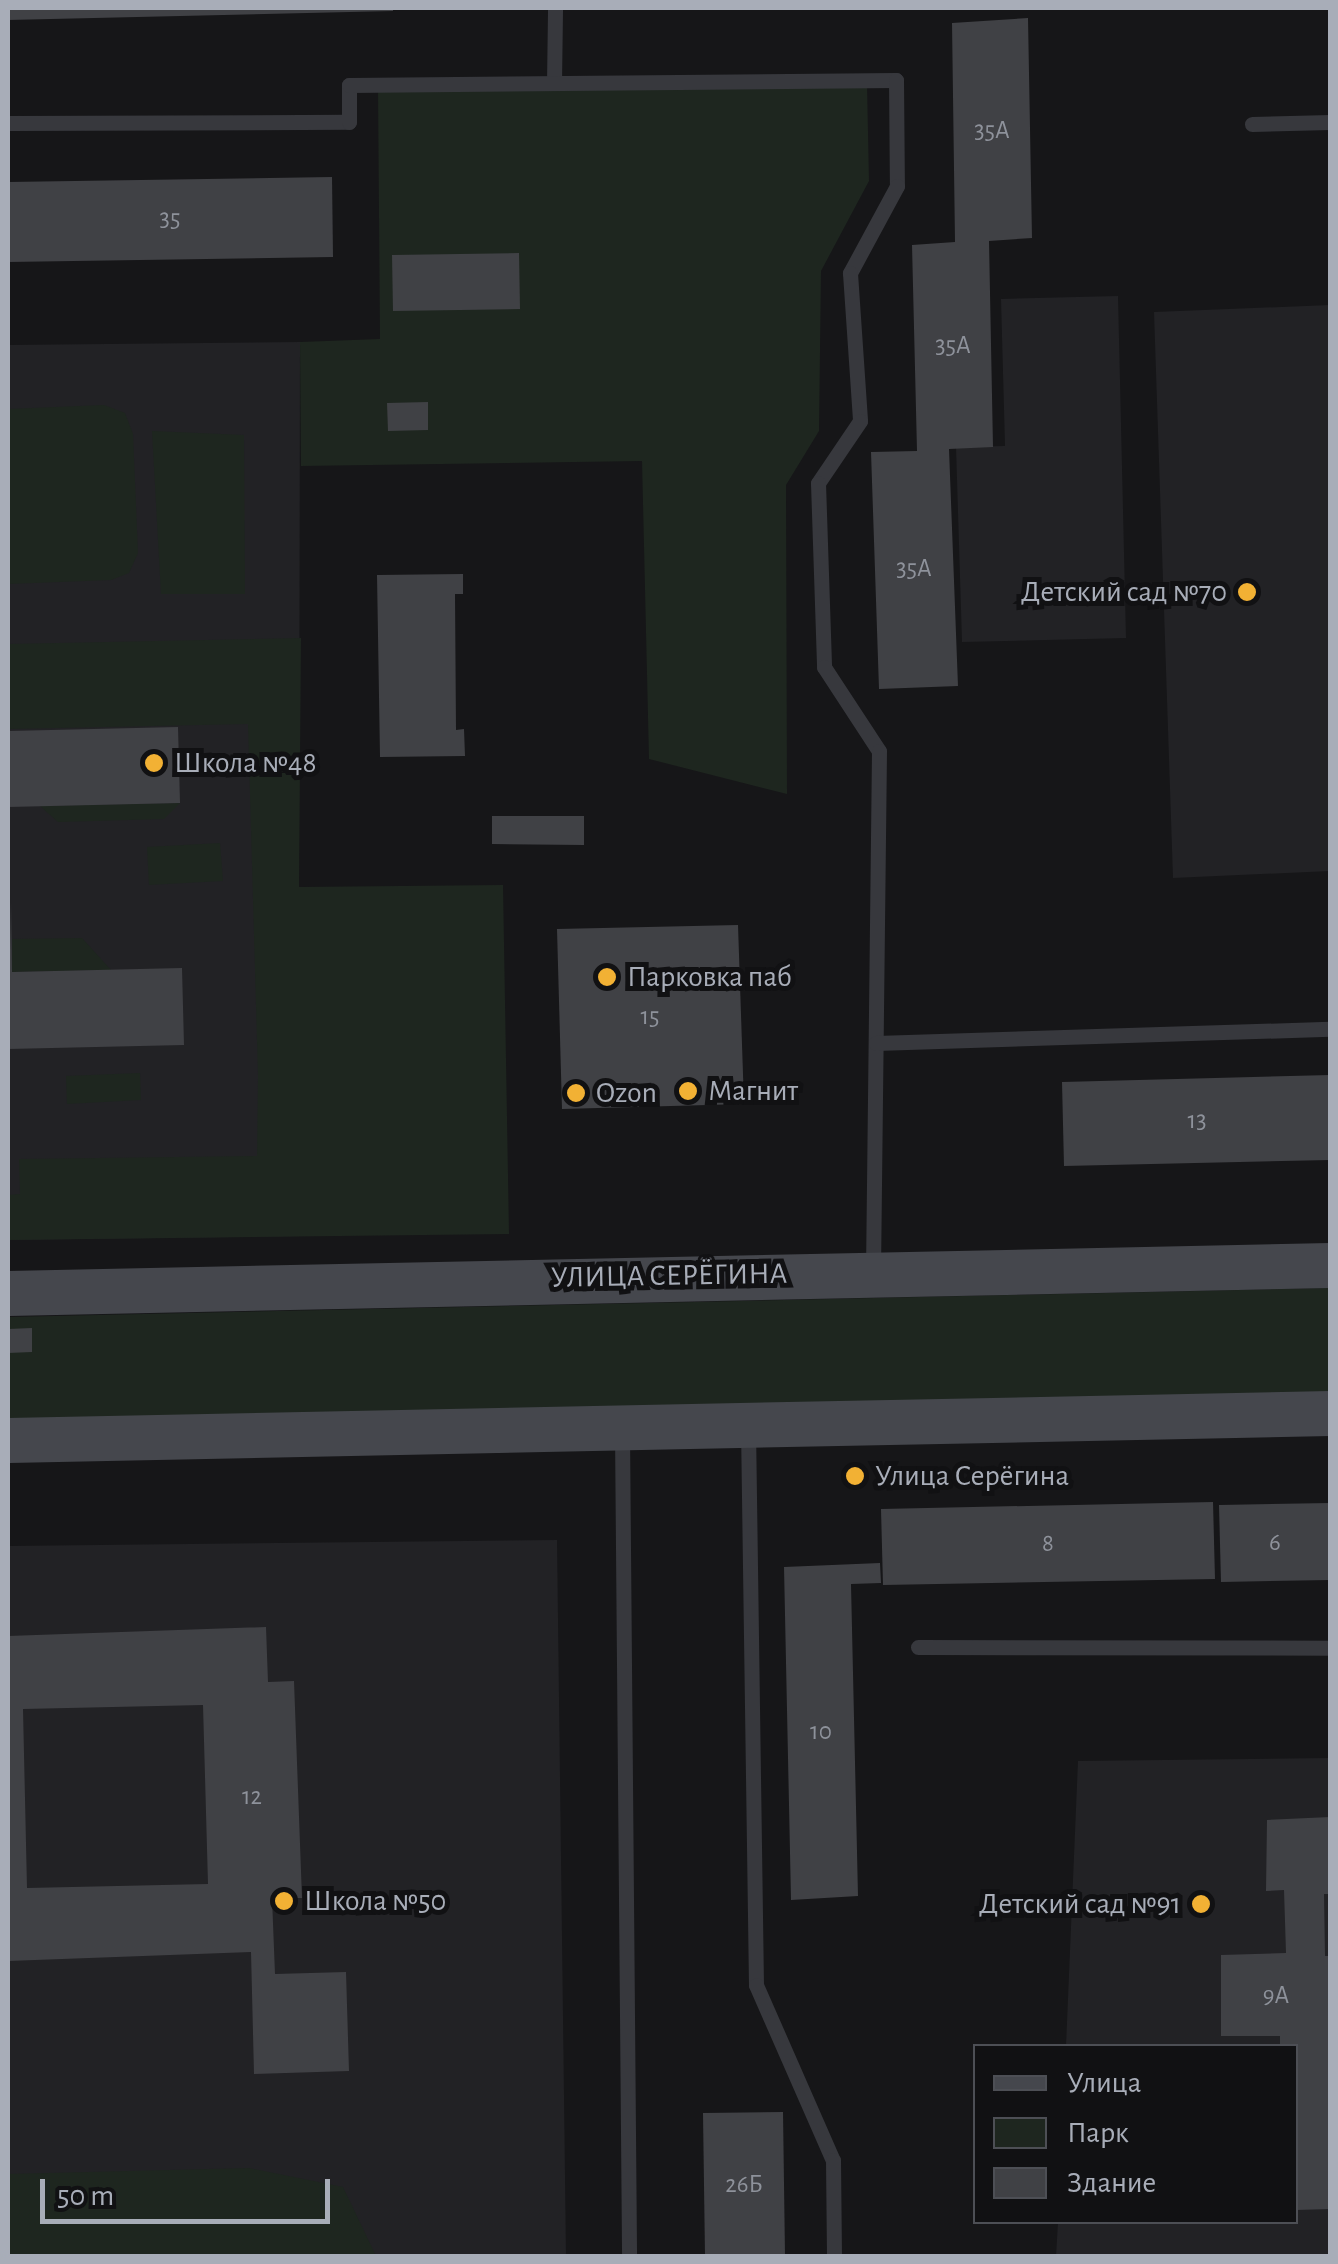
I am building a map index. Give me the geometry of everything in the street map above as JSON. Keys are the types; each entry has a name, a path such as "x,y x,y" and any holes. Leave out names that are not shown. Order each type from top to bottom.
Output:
{"main road":[{"name":"УЛИЦА СЕРЁГИНА","path":"8,1293 873,1271 1330,1265"},
{"path":"8,1440 1330,1412"}],"lane":[{"path":"554,83 555,8"},
{"path":"8,123 349,122 349,85 896,80 897,186 850,274 860,421 818,483 824,667 879,751 873,1271"},
{"path":"1252,124 1330,122"},
{"path":"876,1043 1330,1028"},
{"path":"748,1425 756,1985 832,2160 834,2256"},
{"path":"622,1426 629,2256"},
{"path":"918,1648 1330,1648"}],"shaded area":[{"path":"1118,296 1126,638 962,642 956,447 1005,446 1001,299"},
{"name":"Детский сад №70","path":"1330,305 1330,871 1173,878 1154,312"},
{"name":"Школа №48","path":"300,342 299,888 304,1236 8,1240 8,345"},
{"name":"Школа №50","path":"557,1540 566,2256 8,2256 8,1546"},
{"name":"Детский сад №91","path":"1330,1758 1330,2256 1056,2256 1058,2224 1298,2224 1298,2044 1066,2044 1078,1761"}],"green space":[{"path":"867,83 869,181 821,271 819,431 786,485 787,794 649,759 642,461 301,466 300,342 380,339 378,89"},
{"path":"104,405 125,413 133,434 138,553 129,573 111,580 8,584 8,409"},
{"path":"152,431 244,435 245,594 161,594"},
{"path":"301,638 299,887 503,885 509,1234 8,1240 8,1195 20,1194 19,1159 257,1156 258,1076 248,724 8,729 8,644"},
{"path":"180,803 164,819 58,822 40,806"},
{"path":"220,843 223,881 149,885 147,847"},
{"path":"82,938 111,970 12,972 12,939"},
{"path":"140,1073 141,1100 67,1104 66,1076"},
{"path":"1330,1288 1330,1394 8,1420 8,1317"},
{"path":"249,2168 343,2187 376,2256 8,2256 8,2174"}],"building":[{"path":"8,8 393,8 393,11 8,20"},
{"path":"1028,18 1032,238 989,241 993,447 949,449 958,686 879,689 871,452 917,451 912,245 955,242 952,23"},
{"path":"332,177 333,257 8,262 8,182"},
{"path":"519,253 520,309 393,311 392,255"},
{"path":"428,402 428,430 388,431 387,403"},
{"path":"463,574 463,594 455,594 456,730 464,729 465,756 380,757 377,575"},
{"path":"178,727 180,803 8,807 8,731"},
{"path":"492,816 584,816 584,845 492,844"},
{"path":"11,901 12,972 182,968 184,1045 8,1049"},
{"path":"738,925 744,1104 562,1109 557,929"},
{"path":"1330,1075 1330,1160 1064,1166 1062,1082"},
{"path":"32,1328 32,1352 8,1353 8,1329"},
{"path":"1213,1502 1215,1579 883,1585 881,1509"},
{"path":"1330,1503 1330,1580 1221,1582 1219,1505"},
{"path":"880,1563 881,1583 851,1584 858,1896 791,1900 784,1567"},
{"path":"266,1627 268,1682 294,1681 302,1898 272,1898 275,1974 346,1972 349,2071 254,2074 251,1952 8,1961 8,1636","holes":["203,1705 208,1884 27,1888 23,1709"]},
{"path":"1330,1817 1330,1894 1324,1894 1325,1956 1330,1956 1330,2209 1298,2210 1298,2044 1280,2044 1280,2036 1221,2036 1221,1955 1286,1953 1284,1890 1266,1891 1267,1820"},
{"path":"783,2112 785,2256 705,2256 703,2113"}],"place":[{"name":"Детский сад №70","path":"1247,592"},
{"name":"Школа №48","path":"154,763"},
{"name":"Парковка паб","path":"607,977"},
{"name":"Магнит","path":"688,1091"},
{"name":"Ozon","path":"576,1093"},
{"name":"Улица Серёгина","path":"855,1476"},
{"name":"Школа №50","path":"284,1901"},
{"name":"Детский сад №91","path":"1201,1904"}]}
